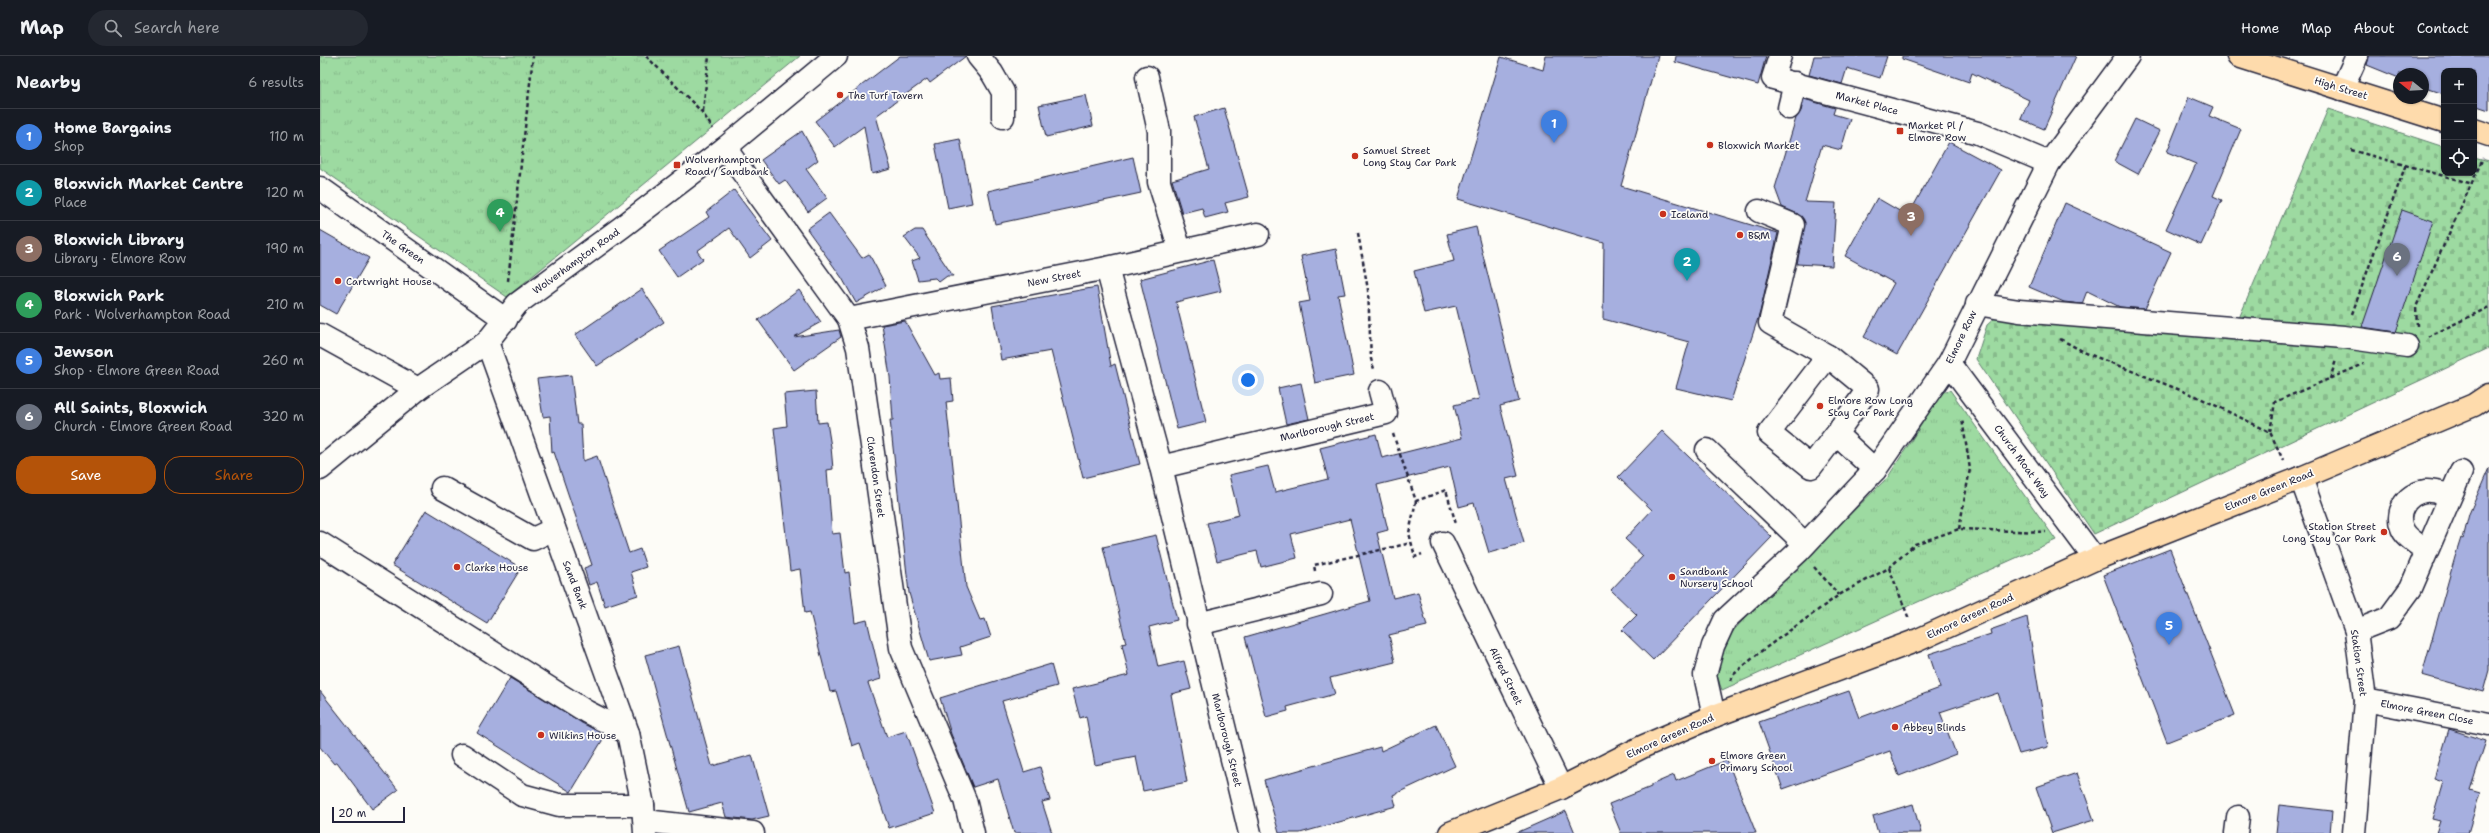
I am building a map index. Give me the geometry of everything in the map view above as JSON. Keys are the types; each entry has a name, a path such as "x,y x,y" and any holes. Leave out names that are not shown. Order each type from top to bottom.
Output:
{"main road":[{"name":"High Street","path":"2238,56 2441,120"},
{"path":"2477,133 2488,144"},
{"name":"Elmore Green Road","path":"1450,833 1561,788 1644,746 1714,716 1918,640 2095,559 2297,479 2474,405 2489,395"}],"street":[{"name":"Wolverhampton Road","path":"320,469 418,389 487,342 511,312 725,148 836,56"},
{"path":"978,56 992,73 1003,92 1004,117"},
{"name":"Market Place","path":"1780,56 1773,78 1978,133 2049,163"},
{"name":"Elmore Row","path":"1714,716 1705,675 1713,646 1725,620 1802,547 1875,470 1949,363 1977,304 2049,163 2128,56"},
{"path":"2342,89 2357,56"},
{"path":"1147,77 1159,131 1159,182 1180,250"},
{"path":"1789,108 1795,83"},
{"name":"Clarendon Street","path":"725,148 849,320 858,348 901,648 965,800 973,833"},
{"name":"The Green","path":"320,188 511,312"},
{"path":"1758,211 1793,225 1770,323 1828,356 1868,389 1810,467 1769,433 1828,356"},
{"name":"New Street","path":"849,320 1107,268 1180,250 1258,234"},
{"name":"Marlborough Street","path":"1107,268 1160,467 1250,833"},
{"path":"1977,304 2019,311 2344,337 2408,346"},
{"path":"320,335 418,389"},
{"name":"Sand Bank","path":"487,342 628,733 645,820"},
{"name":"Church Moat Way","path":"1949,363 2095,559"},
{"name":"Marlborough Street","path":"1160,467 1386,413 1380,391"},
{"path":"1836,434 1875,470"},
{"path":"1707,450 1802,547"},
{"path":"2356,631 2389,618 2411,588 2426,550 2461,472"},
{"name":"Station Street","path":"2297,479 2356,631 2365,700 2354,833"},
{"path":"442,488 533,539 554,530"},
{"path":"2426,550 2404,532 2400,518 2403,505 2413,494 2427,491 2450,495"},
{"path":"320,543 587,712 628,733"},
{"name":"Alfred Street","path":"1443,543 1444,568 1561,788"},
{"path":"1198,624 1321,594"},
{"name":"Elmore Green Close","path":"2365,700 2489,724"},
{"path":"462,755 522,795 559,805 645,820 753,833"}],"path":[{"path":"511,312 507,291 533,56"},
{"path":"646,56 702,112 725,148"},
{"path":"702,112 709,56"},
{"path":"2408,346 2418,323 2416,307 2473,184 2488,144"},
{"path":"2352,150 2473,184"},
{"path":"2330,379 2406,164"},
{"path":"1358,233 1368,290 1371,359 1380,391"},
{"path":"2408,346 2489,307"},
{"path":"2059,338 2086,353 2198,397 2270,432 2297,479"},
{"path":"2270,432 2275,402 2372,361"},
{"path":"1959,529 1970,469 1961,426 1965,383"},
{"path":"1386,413 1416,501 1409,533 1415,557 1459,534 1446,490 1416,501"},
{"path":"1730,682 1734,675 1760,652 1839,595 1889,568 1915,544 1959,529 2075,533"},
{"path":"1321,594 1314,565 1411,543"},
{"path":"1802,547 1839,595"},
{"path":"1889,568 1918,640"}],"green space":[{"path":"320,56 800,56 507,297 320,168"},
{"path":"2328,109 2441,146 2441,176 2477,176 2477,158 2489,161 2489,348 2094,534 1976,359 1987,325 1996,317 2231,337"},
{"path":"1950,390 2056,540 1722,690 1716,674 1728,637 1749,613 1888,477 1942,392"}],"building":[{"path":"900,56 966,56 930,83 927,79 876,116 891,169 872,174 864,126 835,147 815,121"},
{"path":"1546,56 1658,56 1621,186 1778,233 1760,312 1731,401 1676,388 1689,342 1603,319 1604,243 1458,199 1501,57 1543,70"},
{"path":"1676,56 1766,56 1758,85 1675,62"},
{"path":"1814,56 1887,56 1880,78 1847,68 1842,84 1809,75"},
{"path":"1902,56 2076,56 2044,129 2021,119 2029,100 1972,73 1969,82 1902,59"},
{"path":"2369,56 2489,56 2489,110 2477,106 2477,68 2441,68 2441,93 2429,89 2429,68 2393,68 2393,76 2367,65"},
{"path":"1086,95 1093,126 1046,137 1039,105"},
{"path":"2189,97 2213,107 2209,116 2241,129 2213,196 2222,200 2201,245 2166,229 2196,164 2167,152"},
{"path":"1804,99 1835,108 1833,114 1850,119 1841,150 1822,145 1805,202 1836,203 1832,266 1797,264 1805,222 1798,214 1782,207 1775,188 1796,118 1801,111"},
{"path":"1224,108 1249,197 1225,203 1228,212 1205,218 1202,208 1182,213 1172,180 1209,169 1194,117"},
{"path":"2135,119 2160,131 2138,174 2114,161"},
{"path":"802,131 818,160 806,169 827,198 808,212 785,180 779,184 761,160"},
{"path":"960,139 972,203 948,208 935,144"},
{"path":"1949,142 2001,170 1897,355 1864,337 1894,283 1845,256 1877,198 1908,216"},
{"path":"1133,157 1141,193 995,224 988,191"},
{"path":"734,190 772,241 750,258 729,228 697,251 703,259 677,277 659,251 709,217 706,212"},
{"path":"2065,203 2171,252 2145,309 2120,307 2087,291 2082,304 2064,302 2029,287"},
{"path":"2402,210 2433,221 2396,332 2362,327"},
{"path":"829,213 862,258 869,254 886,286 856,303 842,278 807,229"},
{"path":"1476,227 1519,401 1500,406 1518,476 1506,479 1524,543 1489,553 1474,503 1459,507 1450,467 1377,485 1388,530 1377,533 1393,598 1418,592 1427,626 1389,635 1395,662 1330,678 1335,694 1287,707 1288,711 1266,717 1245,637 1370,601 1350,519 1291,534 1297,558 1261,567 1257,551 1217,561 1207,523 1239,515 1229,475 1268,466 1275,492 1328,479 1320,448 1376,434 1382,458 1462,438 1454,405 1479,399 1456,306 1424,313 1414,271 1454,261 1447,234"},
{"name":"Cartwright House","path":"320,230 369,258 336,314 320,305"},
{"path":"915,230 922,230 953,276 947,276 939,282 935,278 918,280 912,261 920,258 904,237"},
{"path":"1336,249 1345,294 1338,295 1354,375 1315,383 1299,303 1310,301 1301,256"},
{"path":"1213,260 1221,291 1176,302 1206,422 1177,429 1140,279"},
{"path":"1097,287 1111,366 1115,364 1140,464 1083,478 1051,351 1001,360 992,306"},
{"path":"642,289 664,322 597,366 575,335"},
{"path":"799,290 821,322 794,337 839,330 841,337 794,370 758,320"},
{"path":"905,321 935,375 939,373 940,379 951,378 953,401 946,402 966,587 980,620 985,619 991,637 960,647 962,655 929,661 909,593 890,420 893,420 890,377 882,325"},
{"path":"571,375 577,424 581,424 583,461 597,456 629,553 640,549 646,567 631,572 638,595 605,606 597,582 589,585 584,568 592,565 554,452 552,453 550,416 543,417 537,379"},
{"path":"1301,383 1309,419 1286,424 1278,388"},
{"path":"816,391 818,423 827,422 831,447 833,469 827,470 832,534 840,533 845,573 849,572 855,623 867,620 881,679 868,683 887,737 906,731 935,813 889,828 860,743 852,746 836,691 830,692 810,612 805,613 800,569 790,571 774,428 787,426 784,394"},
{"path":"1662,431 1772,537 1653,660 1622,630 1637,615 1611,590 1643,556 1625,539 1652,510 1618,477"},
{"path":"2489,468 2489,670 2483,692 2422,675 2461,538 2463,539 2469,514"},
{"name":"Clarke House","path":"426,510 521,568 487,623 392,565"},
{"path":"1156,535 1177,620 1149,627 1158,667 1184,661 1191,689 1171,694 1187,782 1143,791 1136,757 1095,765 1086,716 1080,718 1072,689 1129,675 1122,644 1126,643 1103,547"},
{"path":"2170,549 2235,715 2167,742 2103,575"},
{"path":"2027,617 2048,747 2019,754 1998,693 1940,712 1956,754 1899,776 1890,751 1783,789 1759,722 1849,691 1859,718 1940,688 1929,654 1991,634 1990,630"},
{"path":"679,646 712,766 752,755 769,816 752,820 726,817 722,803 689,812 645,655"},
{"path":"1051,664 1057,686 1002,701 1024,772 1040,767 1050,800 1042,802 1052,833 1014,833 998,779 973,787 951,734 940,698"},
{"name":"Wilkins House","path":"510,678 605,736 571,792 477,733"},
{"path":"320,691 398,790 372,809 337,762 334,764 320,747"},
{"path":"1436,725 1455,766 1393,795 1396,806 1300,833 1279,833 1264,780 1380,747 1381,751"},
{"path":"2449,729 2486,741 2470,790 2480,793 2468,833 2436,833 2440,821 2432,819 2443,782 2434,779"},
{"path":"1727,760 1756,833 1621,833 1609,804 1651,787 1651,785 1674,775 1676,781"},
{"path":"2077,773 2094,820 2052,833 2036,787"},
{"path":"1913,804 1921,833 1878,833 1873,816"},
{"path":"2279,805 2332,811 2330,833 2276,833"},
{"path":"1566,811 1575,833 1516,833"}],"place":[{"name":"The Turf Tavern","path":"840,95"},
{"name":"Market Pl / Elmore Row","path":"1900,131"},
{"name":"Home Bargains","path":"1554,143"},
{"name":"Bloxwich Market","path":"1710,145"},
{"name":"Samuel Street Long Stay Car Park","path":"1355,156"},
{"name":"Wolverhampton Road / Sandbank","path":"677,165"},
{"name":"Iceland","path":"1663,214"},
{"name":"Bloxwich Park","path":"500,232"},
{"name":"B&M","path":"1740,235"},
{"name":"Bloxwich Library","path":"1911,236"},
{"name":"All Saints, Bloxwich","path":"2397,276"},
{"name":"Cartwright House","path":"338,281"},
{"name":"Bloxwich Market Centre","path":"1687,281"},
{"name":"Elmore Row Long Stay Car Park","path":"1820,406"},
{"name":"Station Street Long Stay Car Park","path":"2384,532"},
{"name":"Clarke House","path":"457,567"},
{"name":"Sandbank Nursery School","path":"1672,577"},
{"name":"Jewson","path":"2169,645"},
{"name":"Abbey Blinds","path":"1895,727"},
{"name":"Wilkins House","path":"541,735"},
{"name":"Elmore Green Primary School","path":"1712,761"}]}
